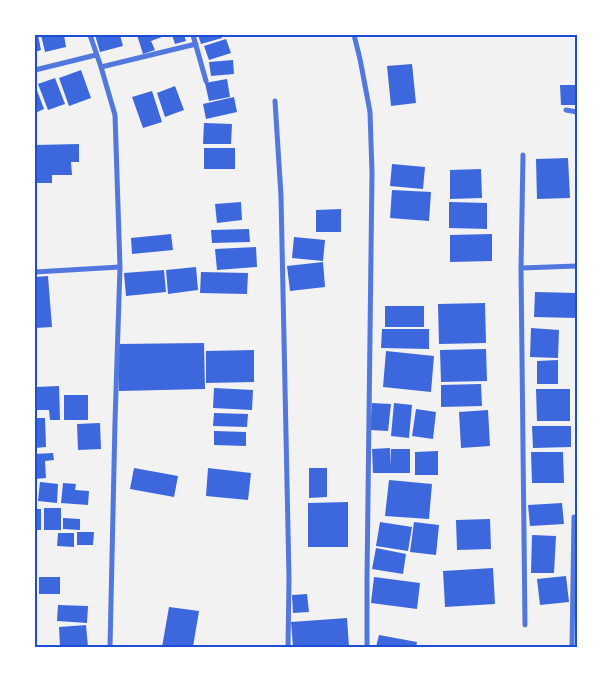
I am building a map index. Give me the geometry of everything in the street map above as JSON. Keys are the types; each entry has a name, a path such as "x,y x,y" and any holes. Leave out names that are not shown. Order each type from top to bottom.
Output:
{"street":[{"path":"90,35 115,115 120,267 110,647"},
{"path":"193,35 206,81"},
{"path":"354,35 370,112 372,173 367,550 368,647"},
{"path":"101,67 196,44"},
{"path":"35,70 96,55"},
{"path":"274,101 281,206 289,578 288,647"},
{"path":"566,110 577,112"},
{"path":"523,156 521,268 525,625"},
{"path":"521,268 577,266"},
{"path":"35,272 120,267"},
{"path":"572,647 574,517"}],"building":[{"path":"35,35 38,35 41,50 35,52"},
{"path":"41,35 64,35 66,47 45,52"},
{"path":"95,35 120,35 123,46 100,52"},
{"path":"137,35 167,35 151,41 155,50 143,54"},
{"path":"172,35 184,35 186,41 175,44"},
{"path":"198,35 221,35 222,38 201,44"},
{"path":"226,39 231,53 209,60 204,46"},
{"path":"233,60 234,74 211,76 209,62"},
{"path":"412,64 416,103 391,106 387,66"},
{"path":"81,70 91,98 69,106 59,78"},
{"path":"55,78 65,104 48,110 38,84"},
{"path":"227,79 230,97 209,101 205,83"},
{"path":"35,85 44,109 35,113"},
{"path":"560,85 575,85 575,105 561,105"},
{"path":"175,86 184,110 165,117 157,93"},
{"path":"152,91 162,122 143,128 132,97"},
{"path":"234,97 237,112 206,119 203,104"},
{"path":"204,123 232,124 231,144 203,144"},
{"path":"79,144 79,162 71,162 72,175 52,175 52,183 35,183 35,145"},
{"path":"204,148 235,148 235,169 204,169"},
{"path":"568,158 570,198 537,199 536,159"},
{"path":"392,164 425,167 423,189 390,186"},
{"path":"481,169 482,198 450,199 450,170"},
{"path":"392,190 431,192 429,221 390,218"},
{"path":"241,202 242,220 217,223 215,204"},
{"path":"449,202 487,203 487,229 449,228"},
{"path":"341,209 341,232 316,232 316,210"},
{"path":"249,229 250,242 212,243 211,230"},
{"path":"171,234 173,250 132,254 131,238"},
{"path":"492,234 492,261 450,262 450,235"},
{"path":"294,237 325,240 323,261 292,258"},
{"path":"256,247 257,267 217,270 215,249"},
{"path":"323,262 325,287 290,291 287,266"},
{"path":"196,267 198,290 168,294 166,270"},
{"path":"164,270 166,292 126,296 124,273"},
{"path":"201,272 248,273 247,294 200,293"},
{"path":"48,276 52,327 35,328 35,277"},
{"path":"535,292 577,293 577,318 534,317"},
{"path":"485,303 486,343 439,344 438,304"},
{"path":"385,306 424,306 424,327 385,327"},
{"path":"531,328 559,330 558,358 530,357"},
{"path":"382,329 429,329 429,349 381,348"},
{"path":"204,343 205,389 119,391 118,344"},
{"path":"486,349 487,381 441,382 440,350"},
{"path":"254,350 254,382 206,383 206,351"},
{"path":"386,351 434,356 431,392 383,387"},
{"path":"558,360 558,384 537,384 537,361"},
{"path":"481,384 482,406 441,407 441,385"},
{"path":"59,386 60,420 50,420 49,410 37,410 36,387"},
{"path":"214,388 253,390 252,410 213,408"},
{"path":"536,389 570,389 570,421 537,421"},
{"path":"64,395 88,395 88,420 64,420"},
{"path":"372,403 391,404 388,431 370,430"},
{"path":"394,403 412,405 409,438 391,436"},
{"path":"416,409 436,412 433,439 412,436"},
{"path":"488,410 490,446 461,448 459,412"},
{"path":"214,413 248,414 247,427 213,426"},
{"path":"35,418 45,418 46,447 35,448"},
{"path":"100,423 101,449 78,450 77,424"},
{"path":"532,426 571,426 571,447 533,448"},
{"path":"214,431 246,432 246,446 214,445"},
{"path":"390,448 391,467 391,449 410,449 410,473 373,473 372,449"},
{"path":"438,451 438,475 415,475 415,452"},
{"path":"531,452 563,452 564,483 532,483"},
{"path":"53,453 54,460 45,461 46,478 35,479 35,454"},
{"path":"134,468 178,476 174,497 130,489"},
{"path":"208,468 251,473 248,500 206,496"},
{"path":"309,468 327,468 327,497 309,498"},
{"path":"389,480 432,484 429,519 385,516"},
{"path":"40,482 58,484 57,503 38,501"},
{"path":"63,483 76,484 75,490 89,491 88,505 61,503"},
{"path":"348,502 348,547 308,547 308,503"},
{"path":"562,503 564,524 530,526 528,505"},
{"path":"44,508 61,508 61,530 44,530"},
{"path":"35,509 41,509 41,530 35,530"},
{"path":"63,518 80,519 80,530 63,529"},
{"path":"490,519 491,549 457,550 456,520"},
{"path":"380,522 412,527 408,551 376,546"},
{"path":"414,522 439,525 436,555 410,552"},
{"path":"77,532 94,532 93,545 77,545"},
{"path":"58,533 74,533 74,547 57,546"},
{"path":"532,535 556,536 554,573 531,573"},
{"path":"376,548 406,554 403,574 372,569"},
{"path":"493,568 495,604 445,607 443,571"},
{"path":"566,576 569,602 540,605 537,579"},
{"path":"39,577 60,577 60,594 39,594"},
{"path":"374,577 420,583 417,609 371,603"},
{"path":"307,594 309,612 293,613 292,595"},
{"path":"58,605 88,606 87,623 57,621"},
{"path":"169,607 199,611 193,647 162,647"},
{"path":"347,618 349,647 293,647 291,622"},
{"path":"86,625 88,647 60,647 59,627"},
{"path":"379,635 417,642 416,647 376,647"}]}
